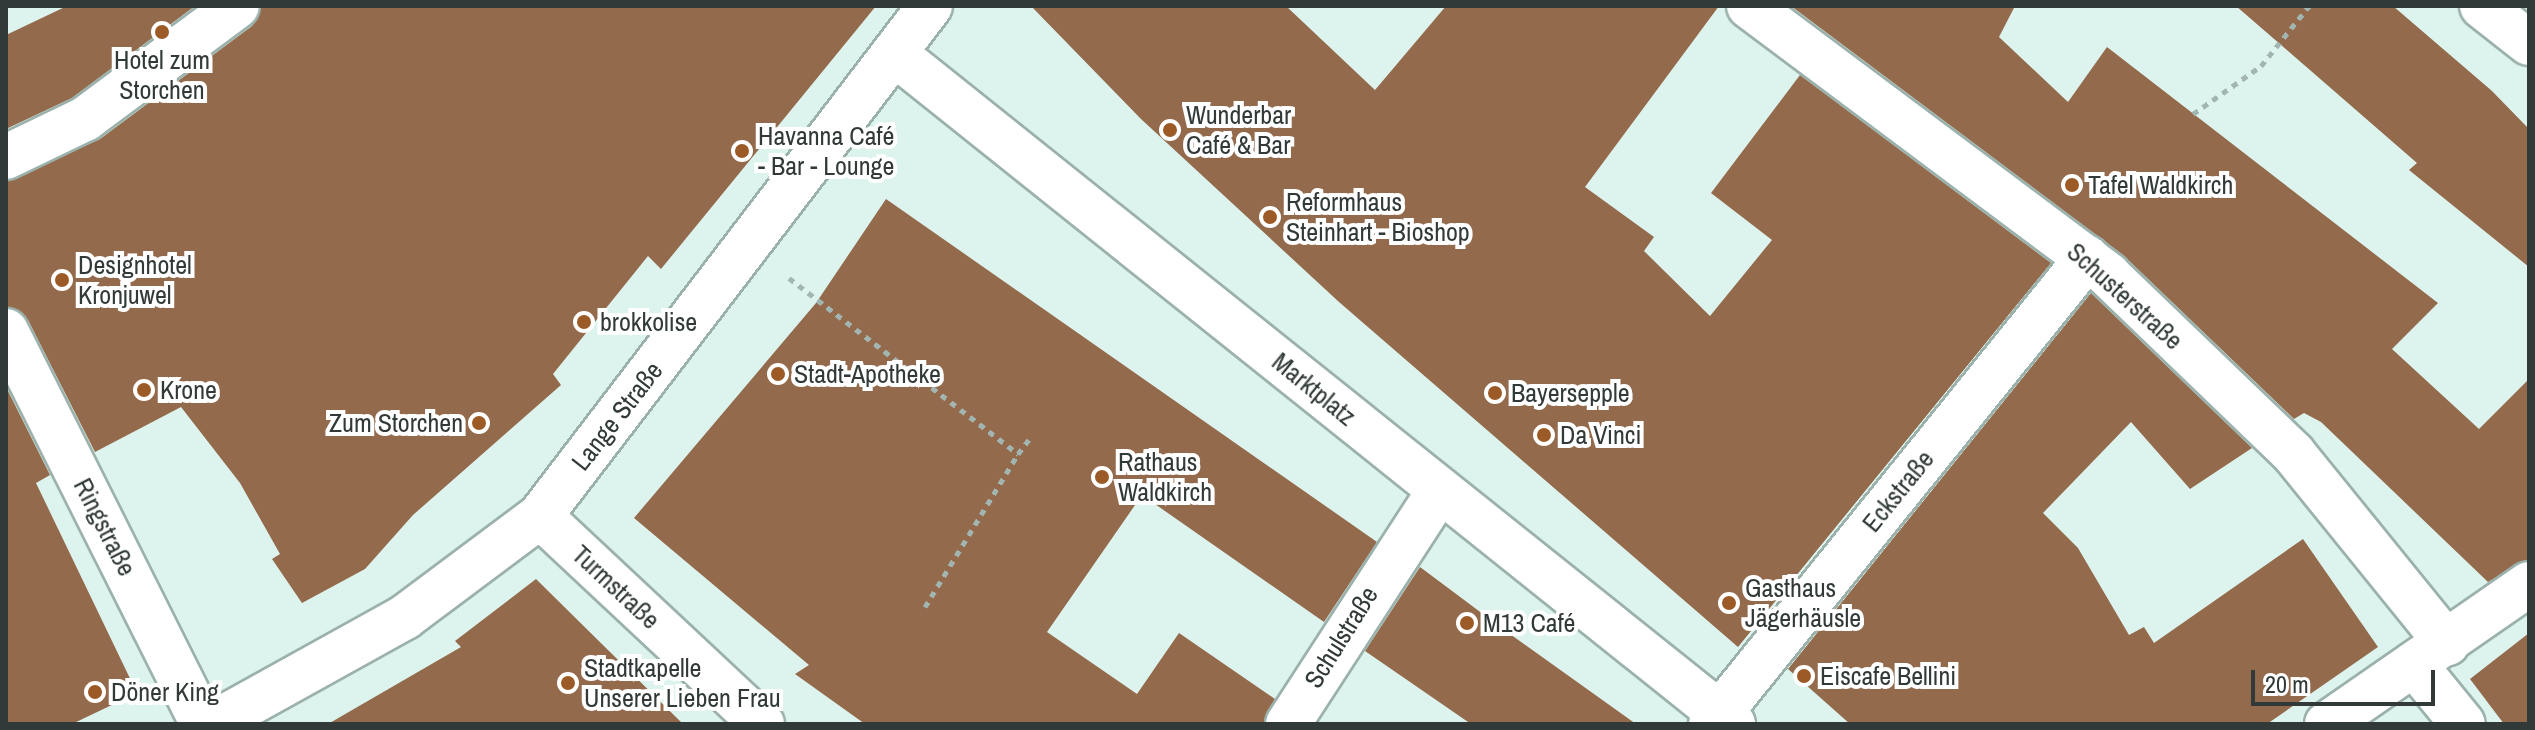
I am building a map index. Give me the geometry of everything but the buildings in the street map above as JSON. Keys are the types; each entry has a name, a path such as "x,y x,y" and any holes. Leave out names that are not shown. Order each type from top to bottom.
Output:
{"street":[{"path":"6,157 85,119 237,6"},
{"name":"Schusterstraße","path":"1749,6 2087,258 2293,453 2430,654 2463,724"},
{"path":"2482,6 2529,43"},
{"name":"Lange Straße","path":"212,724 405,617 540,516 747,246 910,22"},
{"name":"Marktplatz","path":"910,22 1440,490 1722,720"},
{"name":"Eckstraße","path":"1722,720 2087,258"},
{"name":"Ringstraße","path":"6,331 203,724"},
{"name":"Schulstraße","path":"1288,724 1394,550 1440,490"},
{"name":"Turmstraße","path":"540,516 762,724"},
{"path":"2327,724 2529,584"}],"path":[{"path":"2193,114 2261,66 2309,6"},
{"path":"747,246 1018,454"},
{"path":"925,607 1031,437"}],"place":[{"name":"Hotel zum Storchen","path":"162,32"},
{"name":"Wunderbar Café & Bar","path":"1170,130"},
{"name":"Havanna Café - Bar - Lounge","path":"742,151"},
{"name":"Tafel Waldkirch","path":"2072,185"},
{"name":"Reformhaus Steinhart - Bioshop","path":"1270,217"},
{"name":"Designhotel Kronjuwel","path":"62,280"},
{"name":"brokkolise","path":"584,322"},
{"name":"Stadt-Apotheke","path":"778,374"},
{"name":"Krone","path":"144,390"},
{"name":"Bayersepple","path":"1495,393"},
{"name":"Zum Storchen","path":"479,423"},
{"name":"Da Vinci","path":"1544,435"},
{"name":"Rathaus Waldkirch","path":"1102,477"},
{"name":"Gasthaus Jägerhäusle","path":"1729,603"},
{"name":"M13 Café","path":"1467,623"},
{"name":"Eiscafe Bellini","path":"1804,676"},
{"name":"Stadtkapelle Unserer Lieben Frau","path":"568,683"},
{"name":"Döner King","path":"95,692"}]}
